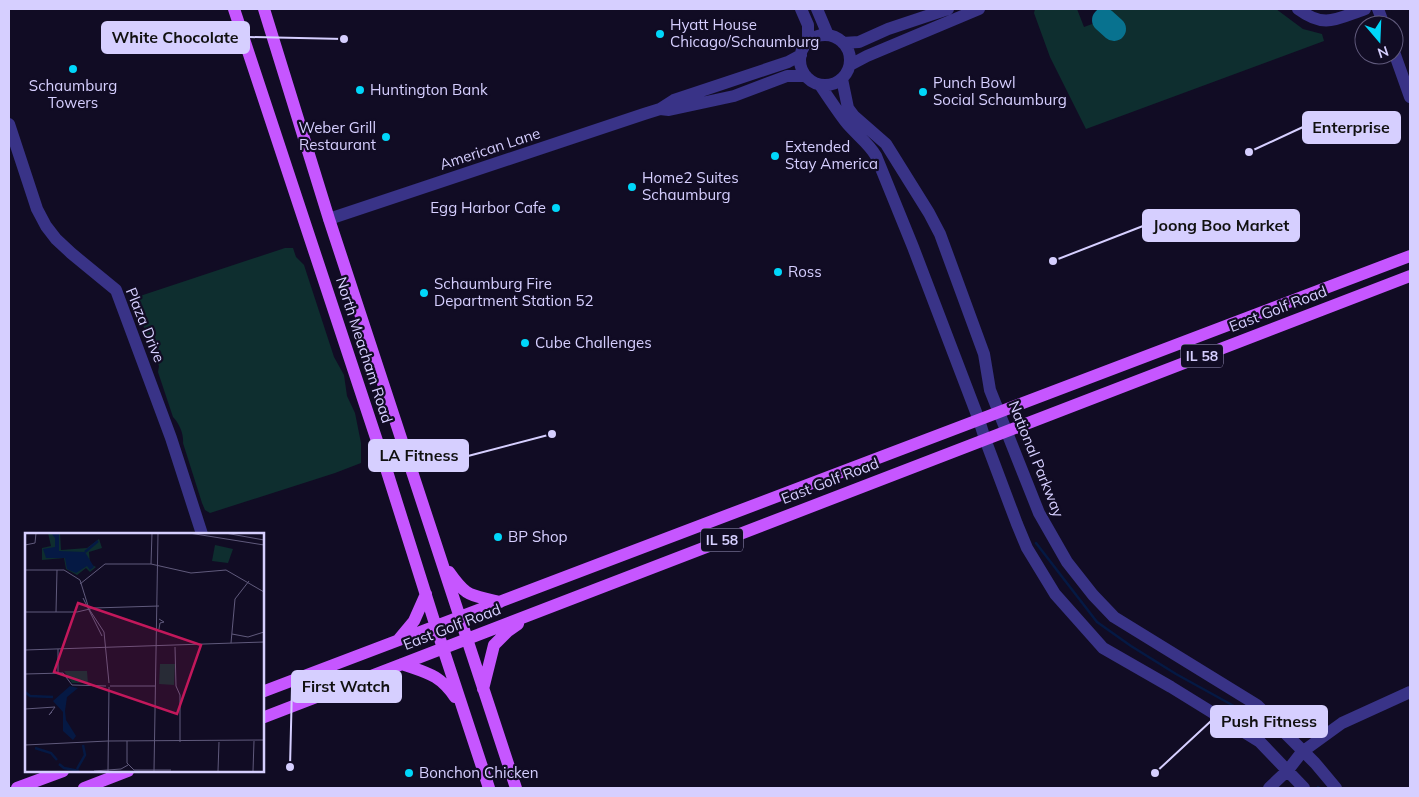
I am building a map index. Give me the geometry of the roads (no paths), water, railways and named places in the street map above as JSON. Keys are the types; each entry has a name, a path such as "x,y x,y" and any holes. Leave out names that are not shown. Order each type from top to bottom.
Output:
{"main road":[{"name":"North Meacham Road","path":"234,9 489,787"},
{"name":"North Meacham Road","path":"264,9 459,618 516,788"},
{"name":"East Golf Road","path":"264,690 436,627 1410,256"},
{"name":"East Golf Road","path":"264,717 1410,276"},
{"path":"440,559 458,585 468,595 500,602"},
{"path":"397,641 414,622 426,594"},
{"path":"483,689 494,645 508,631 541,610"},
{"path":"402,664 439,679 449,688 462,707"},
{"path":"17,788 60,772"},
{"path":"84,788 125,772"}],"street":[{"path":"801,9 808,25 808,42 801,55 802,69 806,76 812,82 820,85 828,85 842,79 850,65 850,57 843,43 828,35 820,36 808,42"},
{"path":"817,9 828,35"},
{"path":"843,43 858,42 888,29 948,9"},
{"path":"850,65 979,9"},
{"path":"1298,9 1317,21 1327,21 1365,9"},
{"name":"American Lane","path":"330,219 660,109 674,100 801,55"},
{"path":"1399,65 1410,97"},
{"name":"American Lane","path":"660,109 669,110 734,96 787,76 806,76"},
{"name":"National Parkway","path":"842,79 848,108 854,116 886,144 940,234 984,354 990,390 1039,513 1067,562 1093,595 1114,617 1257,705 1315,763 1336,788"},
{"path":"820,85 845,121 869,145 876,156 913,247 979,420 984,439 1027,548 1054,594 1103,648 1260,742 1304,788"},
{"name":"Plaza Drive","path":"9,124 37,209 46,226 71,253 116,290 171,438 202,533"},
{"path":"1269,788 1288,770 1302,752 1342,723 1410,692"}],"waterway":[{"path":"1036,543 1097,622 1176,674 1252,716 1265,729"}],"place":[{"name":"Hyatt House Chicago/Schaumburg","path":"660,34"},
{"name":"White Chocolate","path":"344,39"},
{"name":"Schaumburg Towers","path":"73,69"},
{"name":"Huntington Bank","path":"360,90"},
{"name":"Punch Bowl Social Schaumburg","path":"923,92"},
{"name":"Weber Grill Restaurant","path":"386,137"},
{"name":"Enterprise","path":"1249,152"},
{"name":"Extended Stay America","path":"775,156"},
{"name":"Home2 Suites Schaumburg","path":"632,187"},
{"name":"Egg Harbor Cafe","path":"556,208"},
{"name":"Joong Boo Market","path":"1053,261"},
{"name":"Ross","path":"778,272"},
{"name":"Schaumburg Fire Department Station 52","path":"424,293"},
{"name":"Cube Challenges","path":"525,343"},
{"name":"LA Fitness","path":"552,434"},
{"name":"BP Shop","path":"498,537"},
{"name":"First Watch","path":"290,767"},
{"name":"Bonchon Chicken","path":"409,773"},
{"name":"Push Fitness","path":"1155,773"}]}
